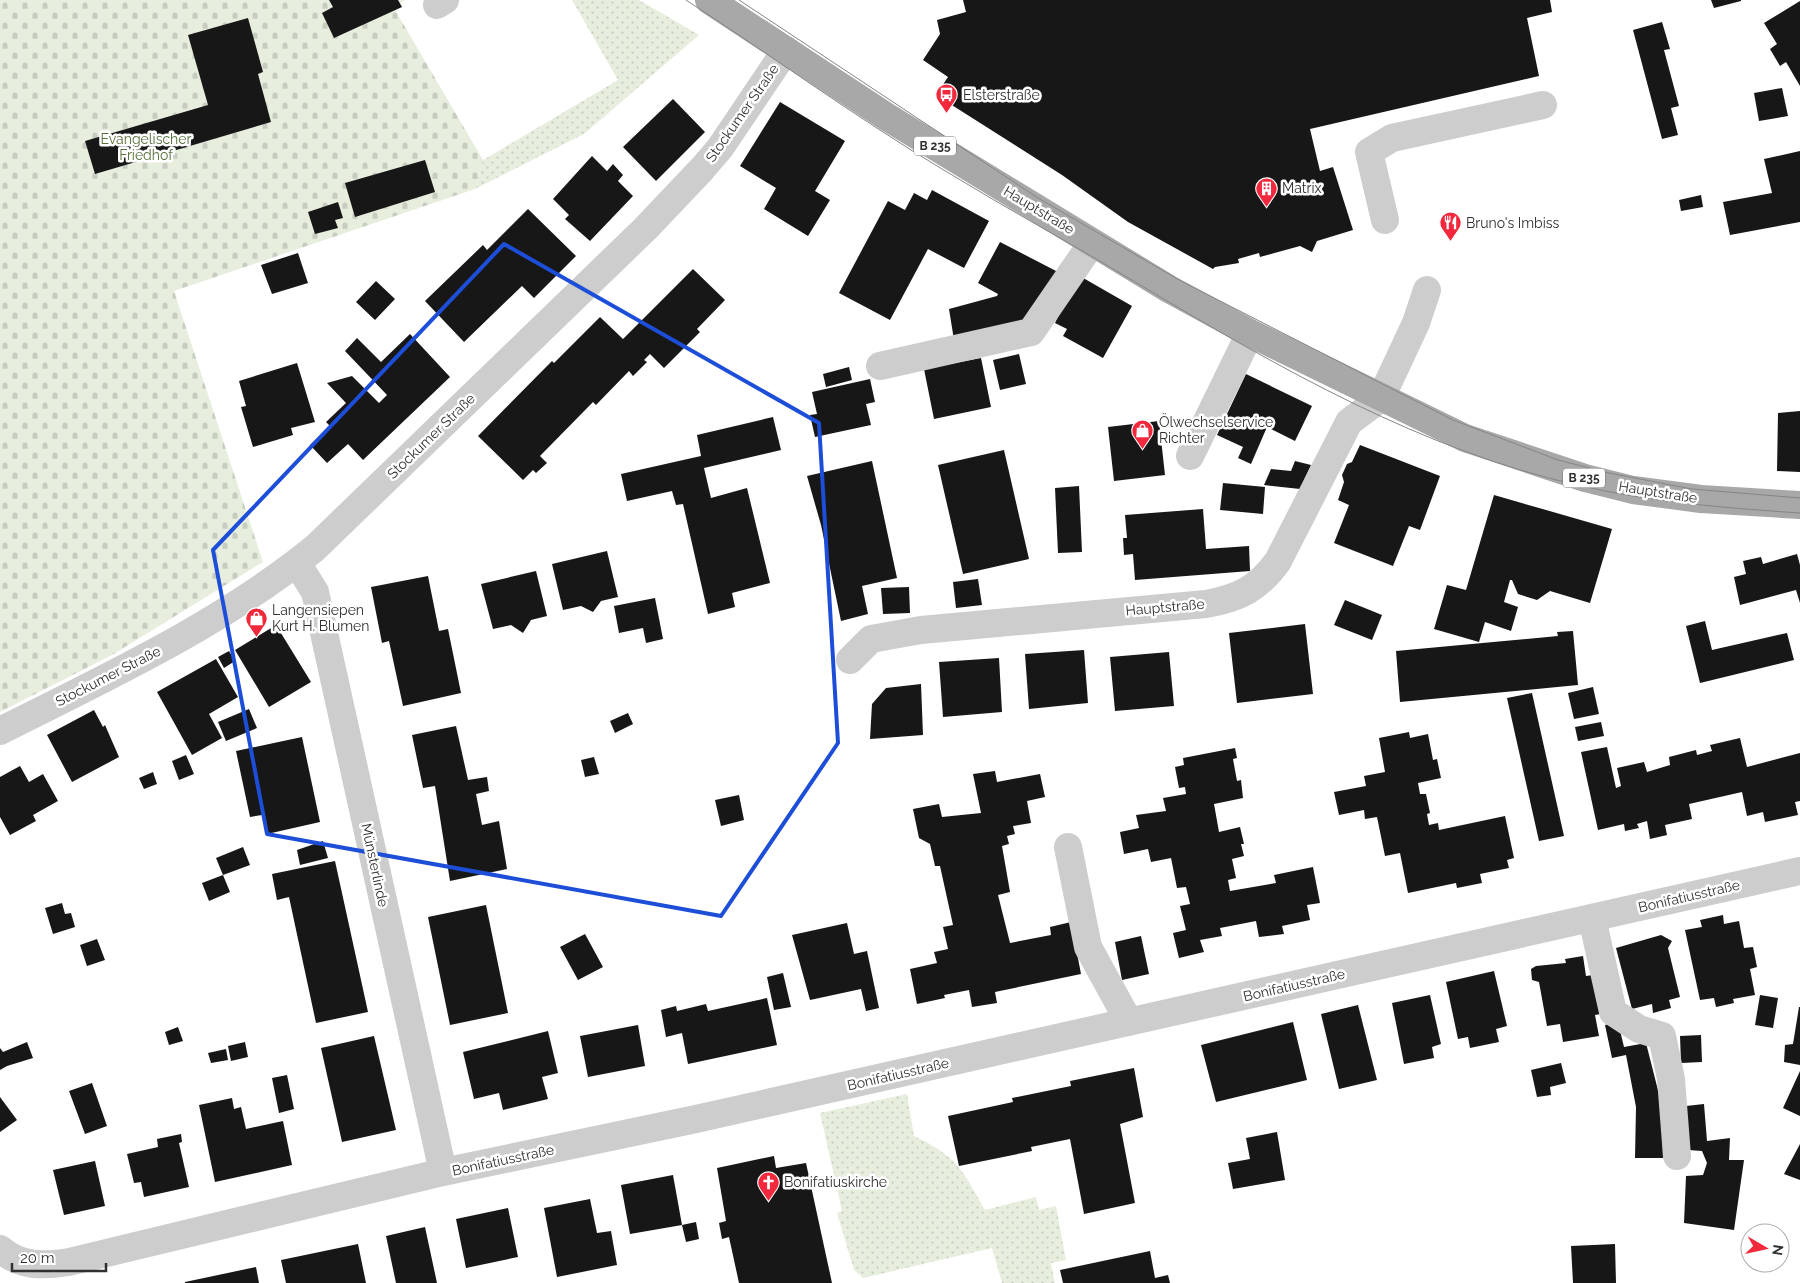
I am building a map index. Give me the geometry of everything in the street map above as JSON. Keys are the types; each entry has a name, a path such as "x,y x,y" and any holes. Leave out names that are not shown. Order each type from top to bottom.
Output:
{"main road":[{"name":"Hauptstraße","path":"710,0 887,117 1092,243 1250,333 1465,438 1585,478 1662,495 1800,505"}],"street":[{"name":"Stockumer Straße","path":"0,730 179,638 269,584 315,548 646,228 720,148 786,50"},
{"path":"1385,220 1369,152 1392,138 1543,105"},
{"path":"880,366 1031,332 1092,243"},
{"path":"1381,398 1416,322 1427,290"},
{"path":"1190,456 1250,333"},
{"name":"Hauptstraße","path":"850,660 871,639 921,630 1206,604 1226,600 1248,591 1264,580 1278,561 1348,422 1381,398"},
{"name":"Münsterlinde","path":"297,562 315,592 443,1172"},
{"path":"1068,847 1088,947 1129,1022"},
{"name":"Bonifatiusstraße","path":"0,1249 21,1262 37,1265 61,1263 443,1172 696,1119 1800,871"},
{"path":"1592,918 1614,1012 1639,1028 1662,1036 1672,1079 1677,1156"}],"highlighted area":[{"path":"504,244 819,423 838,743 721,916 267,834 213,550"}],"green space":[{"name":"Evangelischer Friedhof","path":"0,0 405,0 400,3 402,7 395,10 483,160 475,189 174,291 263,562 112,655 0,712"},
{"path":"572,0 639,0 699,35 584,134 475,189 483,160 618,80"},
{"path":"907,1094 914,1136 950,1158 971,1185 985,1210 1036,1197 1039,1210 1056,1206 1066,1260 1051,1263 1055,1283 1002,1283 992,1248 863,1278 854,1270 837,1213 842,1211 820,1113"}],"building":[{"path":"329,0 398,0 402,7 334,38 322,13 333,7"},
{"path":"963,0 1550,0 1552,12 1527,18 1539,76 1310,129 1320,171 1333,167 1353,230 1317,241 1312,252 1300,246 1260,257 1259,253 1238,259 1239,263 1213,269 1128,222 1062,175 936,95 948,77 923,60 940,34 937,20 966,12"},
{"path":"1711,0 1741,0 1741,1 1714,8"},
{"path":"1800,1 1800,86 1786,62 1780,66 1770,49 1777,44 1764,23"},
{"path":"248,18 263,72 258,74 271,122 95,174 85,141 208,105 188,35"},
{"path":"1662,22 1670,49 1664,50 1679,106 1671,108 1678,135 1662,139 1633,30"},
{"path":"1782,88 1788,116 1759,121 1754,93"},
{"path":"673,99 705,132 656,181 623,147"},
{"path":"780,102 845,141 815,191 830,200 808,236 764,209 776,188 740,166"},
{"path":"1800,151 1800,222 1730,235 1723,202 1772,193 1764,159"},
{"path":"592,156 607,171 613,164 623,175 618,181 633,196 590,241 565,219 569,215 553,199"},
{"path":"425,160 435,192 355,217 345,183"},
{"path":"932,190 989,221 964,268 928,249 890,320 839,293 888,201 905,210 914,193 927,200"},
{"path":"1701,195 1703,207 1681,211 1679,200"},
{"path":"338,202 343,218 335,220 338,228 315,234 308,212"},
{"path":"528,209 576,256 534,298 522,286 464,342 425,301 483,245 487,250"},
{"path":"1000,242 1058,272 1029,320 954,340 949,309 997,296 998,294 978,283"},
{"path":"298,253 308,283 272,294 261,265"},
{"path":"693,269 725,300 697,329 700,332 664,368 650,354 644,360 647,362 633,376 629,371 596,405 593,402 540,456 547,463 536,473 533,470 523,480 478,436 552,361 554,363 600,317 623,339"},
{"path":"1078,275 1132,306 1103,358 1063,336 1067,329 1055,323"},
{"path":"376,281 395,299 375,320 356,302"},
{"path":"410,334 450,377 363,460 348,444 327,463 310,445 330,426 326,422 346,403 327,383 352,376 379,403 387,395 345,351 357,338 381,362"},
{"path":"1019,354 1026,384 1000,390 993,360"},
{"path":"981,358 991,407 934,419 924,369"},
{"path":"297,363 315,422 291,428 293,435 253,447 241,407 246,406 239,381"},
{"path":"849,367 852,380 826,387 823,374"},
{"path":"1246,374 1312,406 1295,441 1267,427 1251,464 1238,458 1243,447 1217,435"},
{"path":"870,379 875,402 866,404 871,425 815,437 810,415 817,414 812,392"},
{"path":"1800,411 1800,472 1777,471 1778,413"},
{"path":"773,417 781,450 704,468 711,498 747,488 770,583 732,593 735,607 708,614 683,504 676,505 672,491 627,501 621,474 701,456 697,435"},
{"path":"1159,421 1165,475 1114,481 1108,427"},
{"path":"1360,445 1440,476 1420,530 1409,526 1393,566 1334,543 1349,505 1338,500 1344,482 1342,475 1347,464 1352,462"},
{"path":"1004,450 1029,559 963,574 938,465"},
{"path":"872,461 897,578 862,586 868,614 841,621 821,525 807,476"},
{"path":"1295,461 1311,465 1300,489 1264,485 1271,469 1291,471"},
{"path":"1223,483 1265,487 1263,514 1220,510"},
{"path":"1079,486 1082,552 1058,553 1055,488"},
{"path":"1494,495 1612,529 1590,603 1550,591 1537,600 1518,594 1512,580 1510,580 1504,602 1518,607 1511,631 1485,622 1479,642 1434,629 1447,585 1466,590"},
{"path":"1203,509 1206,549 1249,546 1250,571 1135,580 1133,554 1124,555 1123,538 1127,538 1125,515"},
{"path":"607,551 618,597 601,601 593,612 581,606 563,610 552,564"},
{"path":"1797,554 1800,565 1800,603 1796,590 1740,605 1734,577 1746,574 1743,561 1761,557 1763,564"},
{"path":"536,571 547,616 531,620 523,633 511,625 493,629 481,584"},
{"path":"428,576 439,631 448,629 461,693 403,706 389,641 382,643 371,587"},
{"path":"978,579 982,605 956,608 953,582"},
{"path":"909,587 910,613 883,614 881,588"},
{"path":"655,598 663,639 646,643 643,628 619,633 614,606"},
{"path":"1345,600 1382,615 1372,640 1334,625"},
{"path":"1705,621 1712,650 1787,633 1794,660 1700,683 1686,626"},
{"path":"1305,624 1313,694 1237,703 1229,633"},
{"path":"276,625 311,682 269,707 235,650"},
{"path":"1573,631 1578,685 1400,702 1396,651 1558,636 1557,632"},
{"path":"1084,650 1088,703 1029,709 1025,654"},
{"path":"229,651 235,661 224,668 218,657"},
{"path":"1169,652 1174,706 1115,711 1110,657"},
{"path":"999,658 1002,712 943,717 939,662"},
{"path":"216,659 238,697 209,714 222,738 192,755 157,692"},
{"path":"921,684 923,735 870,739 872,704 886,688"},
{"path":"1593,687 1599,714 1574,719 1568,693"},
{"path":"1532,693 1564,836 1539,841 1507,698"},
{"path":"249,709 257,728 226,741 218,722"},
{"path":"94,710 103,727 105,725 119,757 72,782 47,735"},
{"path":"628,713 633,724 615,733 610,721"},
{"path":"1601,722 1604,736 1578,741 1575,727"},
{"path":"456,726 468,780 487,777 489,791 476,794 482,825 499,821 507,869 450,881 435,786 423,788 412,735"},
{"path":"1409,732 1410,738 1428,734 1433,760 1437,759 1441,778 1418,783 1420,794 1426,794 1430,813 1427,814 1429,825 1438,823 1439,830 1505,816 1514,858 1507,860 1509,868 1480,874 1482,883 1457,888 1456,883 1408,893 1400,853 1385,856 1377,817 1365,819 1364,810 1339,815 1334,792 1366,786 1364,776 1385,772 1379,738"},
{"path":"302,737 320,822 267,834 262,815 250,817 236,751"},
{"path":"1740,738 1747,767 1800,753 1800,801 1795,802 1798,815 1765,822 1763,812 1747,816 1742,792 1689,804 1692,819 1665,825 1667,835 1650,839 1647,821 1637,824 1639,828 1625,831 1624,824 1598,830 1581,752 1607,747 1616,788 1621,786 1617,768 1644,762 1647,772 1670,765 1669,757 1696,750 1697,755 1712,751 1710,745"},
{"path":"1235,748 1237,758 1233,759 1237,781 1241,780 1243,798 1214,804 1219,832 1240,827 1244,844 1241,844 1244,856 1232,859 1236,878 1228,880 1230,891 1276,883 1274,875 1313,867 1320,903 1307,905 1310,920 1282,926 1284,934 1259,937 1256,921 1220,928 1222,936 1200,940 1204,952 1179,958 1173,933 1186,930 1180,906 1190,904 1186,887 1177,888 1171,858 1151,862 1148,849 1124,854 1120,832 1139,828 1136,815 1166,811 1163,798 1186,794 1185,787 1179,788 1175,767 1184,765 1183,758"},
{"path":"186,755 194,774 179,780 172,761"},
{"path":"594,757 599,774 585,777 581,760"},
{"path":"20,766 29,782 43,774 58,801 33,815 36,821 10,835 0,817 0,777"},
{"path":"995,771 997,782 1040,774 1045,797 1027,801 1031,823 1013,826 1015,834 1007,836 1009,844 1002,846 1010,892 998,895 1010,943 1051,935 1050,927 1071,922 1081,974 995,992 997,1003 972,1007 969,990 944,995 945,998 917,1004 910,969 937,963 934,952 948,949 943,927 953,925 940,866 935,866 930,844 919,838 913,809 939,804 942,817 981,813 973,774"},
{"path":"153,772 157,784 144,789 139,778"},
{"path":"739,795 744,820 721,826 715,800"},
{"path":"323,841 328,858 300,865 297,850"},
{"path":"243,847 250,865 223,875 216,858"},
{"path":"335,861 368,1012 316,1023 289,897 277,900 272,874"},
{"path":"223,875 230,892 209,901 202,883"},
{"path":"62,903 65,914 71,913 75,927 53,934 45,908"},
{"path":"486,905 508,1013 450,1025 428,917"},
{"path":"1723,915 1724,924 1739,921 1744,948 1753,947 1757,967 1750,969 1755,995 1733,999 1734,1003 1716,1007 1714,998 1700,1000 1685,930 1702,927 1700,920"},
{"path":"847,923 854,954 867,951 879,1008 866,1011 861,989 810,1000 792,935"},
{"path":"585,934 603,967 578,980 560,947"},
{"path":"1661,935 1672,941 1668,948 1680,997 1669,1000 1671,1008 1653,1013 1652,1004 1632,1009 1616,948"},
{"path":"1141,936 1149,974 1122,980 1115,942"},
{"path":"97,939 105,960 87,966 80,945"},
{"path":"1583,956 1586,976 1600,974 1606,1013 1595,1015 1599,1036 1563,1042 1560,1024 1547,1026 1539,982 1532,980 1531,969 1536,966 1566,963 1565,959"},
{"path":"1494,971 1507,1026 1496,1029 1499,1042 1470,1048 1468,1037 1458,1039 1446,982"},
{"path":"783,973 791,1007 774,1010 767,977"},
{"path":"1430,995 1441,1044 1432,1047 1434,1058 1404,1064 1392,1003"},
{"path":"1760,995 1778,998 1773,1028 1755,1025"},
{"path":"767,998 777,1045 688,1064 682,1033 666,1037 661,1010 676,1006 677,1011 706,1004 708,1011"},
{"path":"1358,1005 1377,1080 1339,1089 1321,1014"},
{"path":"1799,1007 1800,1065 1784,1062 1785,1045 1793,1044"},
{"path":"1293,1022 1307,1080 1216,1102 1201,1045"},
{"path":"1618,1022 1624,1047 1646,1043 1662,1106 1663,1158 1635,1158 1636,1107 1626,1055 1612,1058 1605,1025"},
{"path":"638,1025 645,1066 588,1077 580,1036"},
{"path":"178,1027 183,1041 169,1045 165,1032"},
{"path":"548,1031 558,1073 542,1077 548,1099 503,1110 499,1093 474,1099 463,1052"},
{"path":"1701,1035 1702,1062 1681,1063 1680,1036"},
{"path":"374,1036 396,1130 342,1142 321,1048"},
{"path":"27,1042 33,1058 0,1070 0,1048 3,1052"},
{"path":"245,1042 248,1057 231,1061 228,1046"},
{"path":"226,1049 228,1060 211,1063 208,1053"},
{"path":"1561,1063 1566,1083 1550,1087 1551,1095 1537,1097 1531,1070"},
{"path":"1134,1068 1143,1117 1120,1124 1135,1203 1084,1214 1070,1139 1031,1147 1032,1151 959,1166 948,1116 1013,1102 1012,1098 1071,1086 1070,1081"},
{"path":"1800,1071 1800,1116 1783,1108"},
{"path":"287,1075 294,1109 279,1113 272,1078"},
{"path":"92,1083 107,1126 85,1134 69,1091"},
{"path":"0,1097 17,1120 0,1132"},
{"path":"232,1098 234,1109 241,1107 246,1129 283,1121 292,1165 215,1182 199,1105"},
{"path":"1704,1104 1707,1141 1730,1138 1729,1160 1744,1160 1734,1230 1684,1223 1686,1176 1703,1175 1707,1163 1702,1151 1688,1150 1686,1106"},
{"path":"1277,1132 1285,1180 1233,1189 1228,1163 1250,1159 1246,1138"},
{"path":"181,1134 182,1142 179,1143 189,1187 144,1197 141,1182 134,1183 127,1154 158,1147 157,1139"},
{"path":"1800,1144 1800,1180 1784,1174"},
{"name":"Bonifatiuskirche","path":"774,1156 776,1168 806,1163 832,1283 739,1283 729,1237 722,1239 719,1223 726,1221 717,1168"},
{"path":"95,1161 105,1206 64,1215 53,1170"},
{"path":"673,1175 682,1225 630,1234 621,1185"},
{"path":"590,1199 597,1233 611,1231 617,1265 557,1277 544,1208"},
{"path":"508,1208 518,1257 466,1268 456,1219"},
{"path":"696,1222 699,1239 686,1242 682,1225"},
{"path":"425,1227 437,1283 396,1283 386,1236"},
{"path":"358,1244 366,1283 286,1283 281,1260"},
{"path":"1615,1244 1616,1283 1573,1283 1571,1246"},
{"path":"1150,1251 1155,1278 1168,1275 1170,1283 1063,1283 1060,1270"},
{"path":"256,1267 259,1283 185,1283 185,1282"}],"tram line":[{"path":"686,0 877,128 942,169 1198,319 1301,377 1354,404 1464,451 1520,470 1577,485 1660,500 1800,513"},
{"path":"739,0 1038,198 1181,281 1453,420 1558,460 1609,473 1692,489 1800,498"}],"place":[{"name":"Elsterstraße","path":"947,114"},
{"name":"Matrix","path":"1266,207"},
{"name":"Bruno's Imbiss","path":"1450,242"},
{"name":"Ölwechselservice Richter","path":"1143,449"},
{"name":"Langensiepen Kurt H. Blumen","path":"256,637"},
{"name":"Bonifatiuskirche","path":"768,1201"}]}
